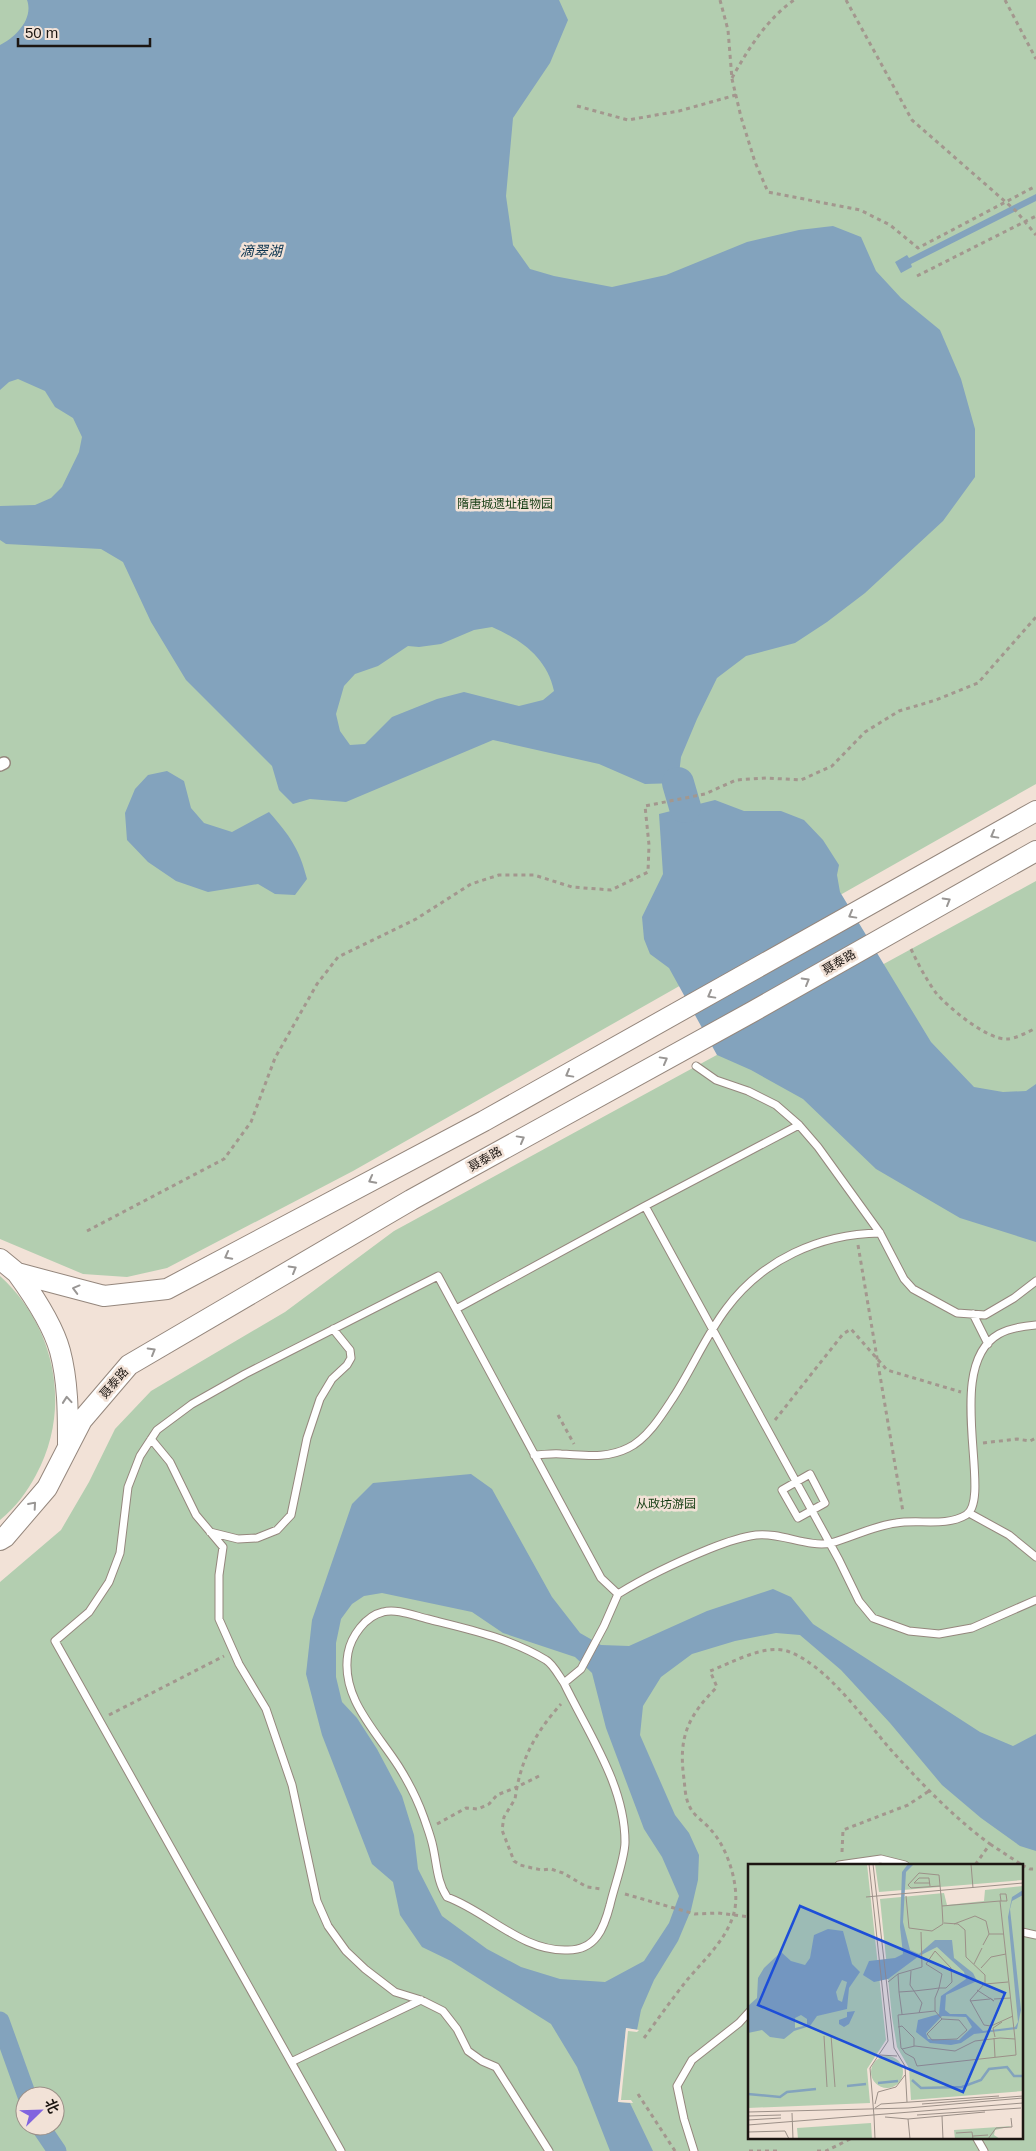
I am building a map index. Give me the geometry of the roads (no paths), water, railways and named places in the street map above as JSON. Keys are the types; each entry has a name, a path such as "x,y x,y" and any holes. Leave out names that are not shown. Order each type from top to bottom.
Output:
{"main road":[{"path":"17,1273 104,1296 166,1288 493,1117 1036,811"},
{"name":"聂泰路","path":"0,1540 5,1537 47,1488 82,1420 129,1365 433,1188 752,1012 1036,851"},
{"path":"0,1259 17,1273 38,1303 60,1351 68,1401 68,1448"}],"lane":[{"path":"696,1066 716,1080 748,1091 776,1106 799,1125 818,1147 880,1233 904,1278 913,1289 957,1313 985,1315 1014,1298 1036,1281"},
{"path":"456,1309 799,1125"},
{"path":"645,1206 830,1543 858,1600 873,1618 909,1631 939,1634 972,1628 1036,1600"},
{"path":"534,1456 559,1453 612,1455 630,1447 646,1434 665,1410 726,1309 755,1276 788,1255 822,1240 856,1234 880,1233"},
{"path":"341,2151 56,1640 89,1612 109,1582 120,1553 128,1487 140,1456 157,1430 192,1404 244,1374 438,1276 601,1578 618,1594"},
{"path":"974,1314 988,1344"},
{"path":"564,1683 581,1669 604,1626 618,1594 651,1573 732,1541 757,1535 786,1537 813,1543 830,1543 864,1530 905,1521 956,1521 969,1513 975,1500 971,1395 976,1366 988,1344 999,1334 1021,1326 1036,1325"},
{"path":"209,1532 238,1539 256,1538 277,1530 291,1515 306,1438 320,1399 332,1379 347,1365 351,1358 350,1350 333,1329"},
{"path":"151,1439 170,1462 196,1515 223,1547 219,1575 219,1619 239,1664 266,1709 292,1785 317,1901 328,1926 346,1951 394,1992 421,2000 443,2012 457,2029 468,2051 482,2061 496,2067 549,2151"},
{"path":"810,1474 825,1503 798,1518 782,1490 796,1482 810,1474"},
{"path":"969,1513 1009,1536 1036,1557"},
{"path":"383,1612 402,1612 481,1632 522,1647 548,1661 564,1683 609,1772 622,1811 625,1844 606,1918 597,1939 587,1946 569,1950 545,1948 516,1936 448,1897 436,1872 433,1846 412,1791 400,1769 350,1692 346,1673 348,1653 353,1636 364,1623 383,1612"},
{"path":"840,1864 881,1859 901,1864"},
{"path":"291,2062 421,2000"},
{"path":"694,2151 676,2086 692,2060 739,2023 748,2012"},
{"path":"977,2138 984,2151"}],"water":[{"name":"滴翠湖","path":"27,0 559,0 568,20 550,63 513,118 506,196 513,245 530,269 554,276 612,287 666,275 747,242 799,230 833,226 861,237 876,271 901,298 940,330 961,379 975,429 975,477 943,521 865,593 827,622 795,643 746,656 717,678 681,757 678,783 645,784 599,764 493,740 346,802 310,799 293,804 279,790 272,766 186,680 151,622 123,562 101,549 6,544 0,540 0,506 35,505 51,498 62,487 79,452 82,437 73,418 55,407 45,391 18,379 9,382 0,390 0,45 12,38 22,27 28,14","holes":["492,627 532,651 546,669 554,691 543,700 519,706 464,692 437,699 392,717 365,744 350,745 340,731 336,714 344,686 355,674 378,666 408,646 419,647 441,644 474,630"]},
{"path":"1036,194 1036,201 911,264 912,267 901,273 895,262 907,255 909,258"},
{"path":"167,771 184,781 191,808 204,823 232,832 269,812 293,843 304,868 307,879 295,895 275,894 258,884 208,892 176,881 148,862 127,840 125,813 135,789 148,775"},
{"path":"715,800 744,811 781,811 804,820 823,840 839,865 837,875 840,892 931,1042 974,1087 1003,1092 1026,1091 1036,1084 1036,1242 960,1218 876,1169 803,1099 751,1070 717,1055 669,968 650,954 644,939 642,917 663,874 659,814"},
{"path":"471,1474 492,1489 552,1597 580,1633 601,1645 629,1646 707,1611 773,1589 791,1597 813,1624 980,1732 1013,1746 1036,1734 1036,1851 1020,1846 981,1818 942,1785 890,1723 841,1670 800,1635 776,1633 735,1641 692,1654 661,1677 643,1706 640,1735 675,1815 689,1833 699,1855 698,1880 691,1910 678,1941 654,1980 641,2010 637,2030 626,2028 619,2102 630,2103 653,2151 610,2151 577,2067 551,2024 451,1961 422,1947 400,1915 393,1882 372,1864 322,1735 306,1674 312,1620 352,1504 373,1483","holes":["382,1593 472,1612 503,1633 575,1657 592,1673 606,1728 644,1829 662,1857 679,1896 669,1923 644,1961 605,1982 560,1979 521,1967 487,1949 442,1916 418,1869 414,1835 402,1796 377,1749 357,1718 342,1702 336,1677 336,1643 341,1619 352,1604 364,1596"]}],"waterway":[{"path":"678,783 685,807"},
{"path":"0,2021 23,2086"},
{"path":"47,2136 57,2151"}],"park label":[{"name":"隋唐城遗址植物园","path":"505,504"},
{"name":"从政坊游园","path":"666,1504"}]}
